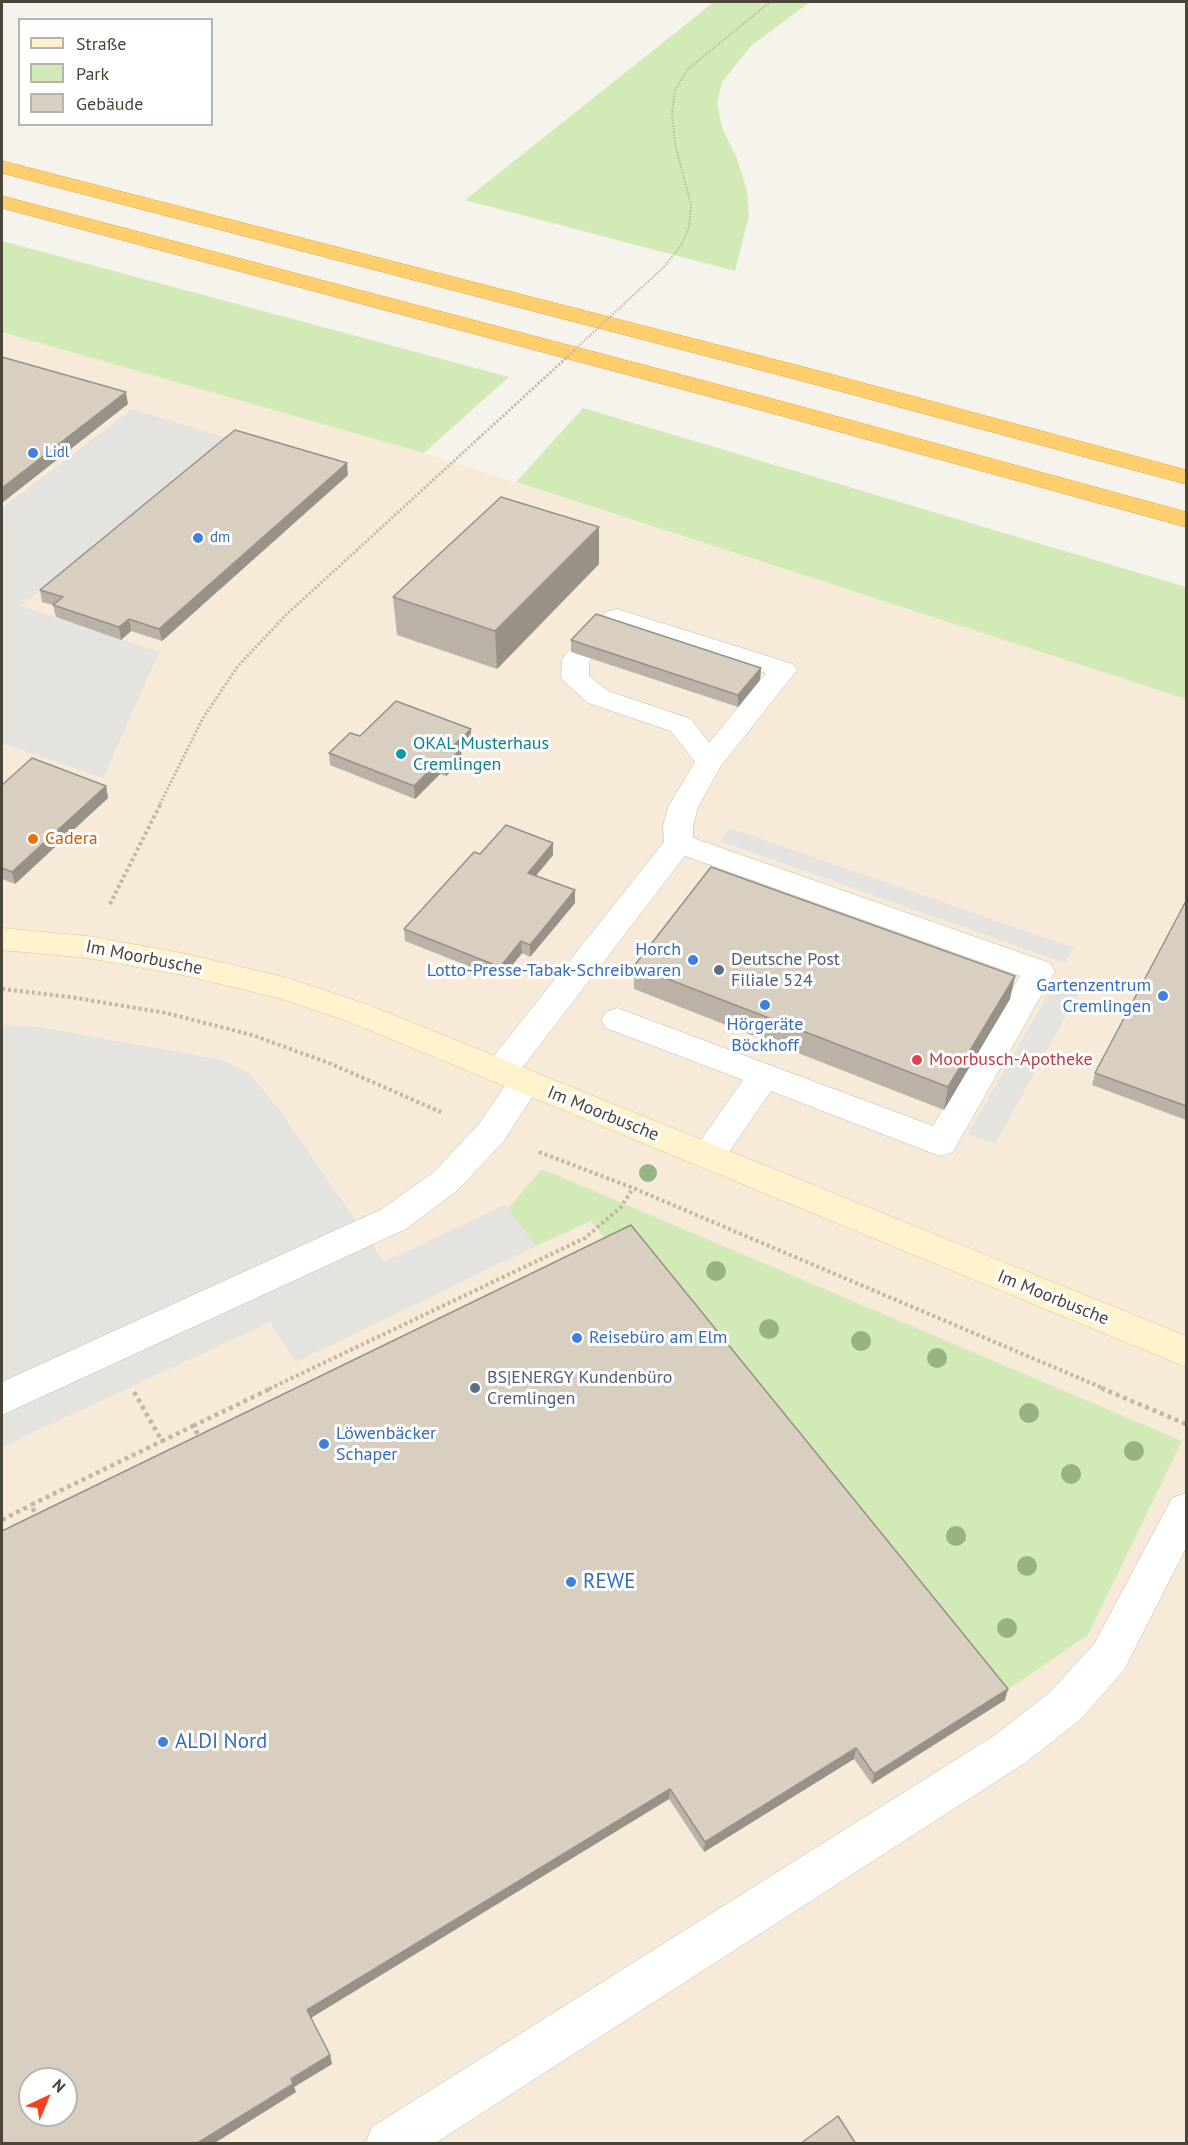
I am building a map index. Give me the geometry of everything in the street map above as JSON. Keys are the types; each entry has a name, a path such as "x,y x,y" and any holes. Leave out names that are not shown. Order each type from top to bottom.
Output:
{"highway":[{"path":"2,167 746,359 1186,477"},
{"path":"2,202 772,406 1186,520"}],"street":[{"name":"Im Moorbusche","path":"2,939 87,947 182,964 284,988 358,1013 1186,1352"}],"lane":[{"path":"2,1399 394,1219 446,1181 491,1133 513,1076 679,843 678,826 683,807 709,762 783,670 616,617 576,660 575,678 598,697 681,725 709,762"},
{"path":"617,1020 941,1143 1039,971 679,843"},
{"path":"708,1156 764,1074"},
{"path":"389,2144 1010,1749 1065,1706 1108,1657 1186,1510"}],"path":[{"path":"87,947 202,718 238,666 286,615 664,267 682,244 689,227 691,205 675,144 672,113 675,90 688,69 713,46 770,2"},
{"path":"2,989 70,997 166,1013 252,1035 329,1063 491,1133 633,1188 1186,1424"},
{"path":"2,1520 585,1238 621,1207 633,1188"},
{"path":"111,1349 162,1441"},
{"path":"193,1426 204,1445"},
{"path":"31,1505 41,1525"}],"shaded area":[{"path":"2,332 424,453 1186,699 1186,2143 2,2143"},
{"path":"132,409 227,438 21,606 159,652 103,778 5,744 2,747 2,508"},
{"path":"730,828 1074,948 1065,963 720,841"},
{"path":"1053,986 1078,994 995,1144 968,1134"},
{"path":"2,1025 39,1027 222,1060 249,1073 280,1111 384,1262 505,1205 536,1246 296,1362 270,1322 2,1447"}],"green space":[{"path":"714,2 810,2 751,46 722,82 717,103 722,127 737,159 747,190 749,216 735,271 465,200"},
{"path":"2,241 509,377 424,453 2,332"},
{"path":"583,408 1186,587 1186,699 516,482"},
{"path":"542,1169 1182,1441 1088,1635 1008,1689 634,1231 609,1243 591,1221 536,1246 508,1209"}],"building":[{"name":"Lidl","path":"2,357 126,392 2,488"},
{"name":"dm","path":"235,430 347,463 159,629 129,619 119,627 53,605 63,597 40,590"},
{"path":"501,497 599,527 495,631 393,597"},
{"path":"596,614 761,668 738,695 571,640"},
{"name":"OKAL Musterhaus Cremlingen","path":"396,701 471,729 453,746 461,749 446,764 439,761 414,786 329,753 350,733 360,736"},
{"name":"Cadera","path":"32,758 106,786 12,872 2,868 2,785"},
{"path":"506,825 553,843 528,873 575,890 530,945 521,941 500,967 404,929 474,852 480,854"},
{"path":"711,867 1015,976 948,1087 634,966"},
{"name":"Gartenzentrum Cremlingen","path":"1186,901 1186,1106 1095,1073"},
{"path":"631,1225 1008,1689 874,1774 856,1748 705,1842 670,1789 307,2010 330,2055 291,2079 293,2084 196,2144 2,2144 2,1531"},
{"path":"838,2116 856,2144 800,2144"}],"place":[{"name":"Lidl","path":"33,453"},
{"name":"dm","path":"198,538"},
{"name":"OKAL Musterhaus Cremlingen","path":"401,754"},
{"name":"Cadera","path":"33,839"},
{"name":"Horch Lotto-Presse-Tabak-Schreibwaren","path":"693,960"},
{"name":"Deutsche Post Filiale 524","path":"719,970"},
{"name":"Gartenzentrum Cremlingen","path":"1163,996"},
{"name":"Hörgeräte Böckhoff","path":"765,1005"},
{"name":"Moorbusch-Apotheke","path":"917,1060"},
{"name":"Reisebüro am Elm","path":"577,1338"},
{"name":"BS|ENERGY Kundenbüro Cremlingen","path":"475,1388"},
{"name":"Löwenbäcker Schaper","path":"324,1444"},
{"name":"REWE","path":"571,1582"},
{"name":"ALDI Nord","path":"163,1742"}]}
